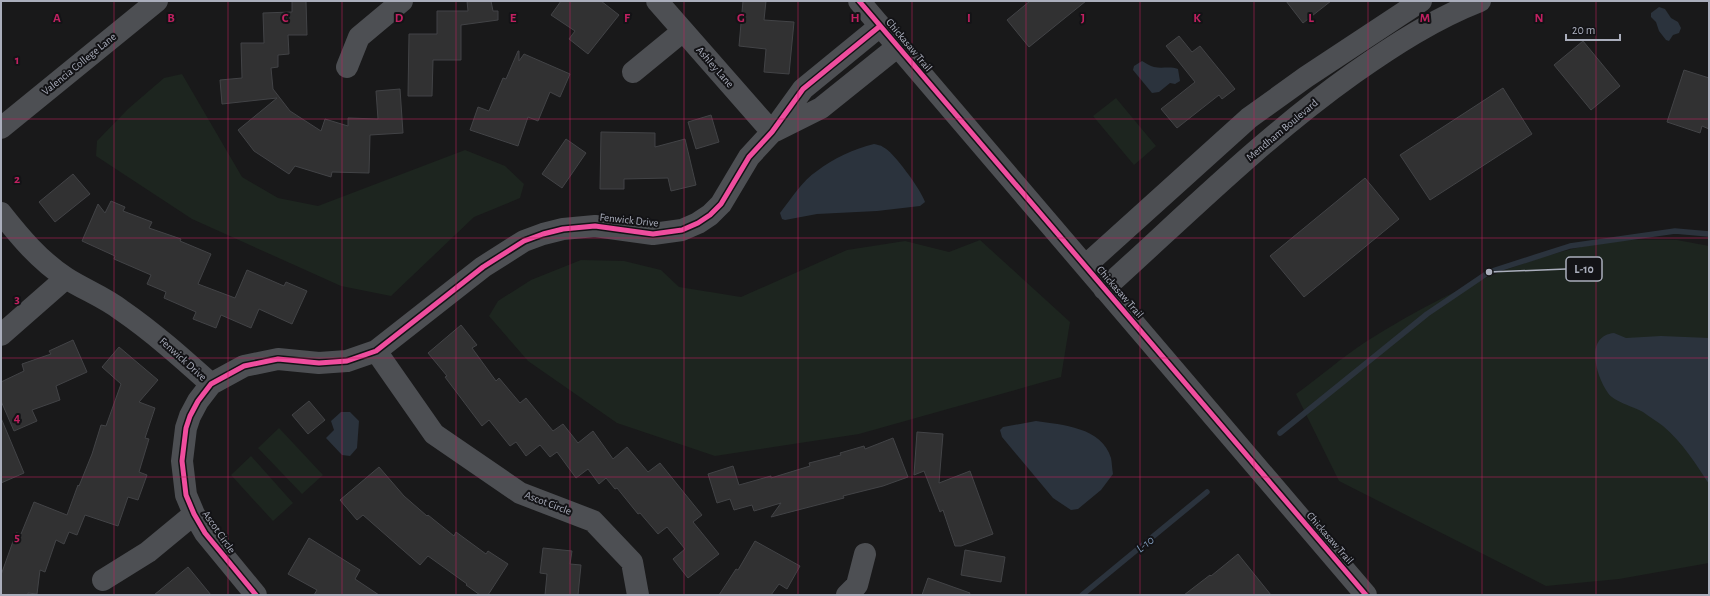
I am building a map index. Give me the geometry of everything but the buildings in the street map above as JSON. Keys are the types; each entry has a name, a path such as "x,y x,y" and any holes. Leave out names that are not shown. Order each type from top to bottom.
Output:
{"street":[{"name":"Valencia College Lane","path":"1,128 157,1"},
{"path":"347,66 359,37 402,1"},
{"name":"Ashley Lane","path":"657,1 772,132"},
{"name":"Chickasaw Trail","path":"859,1 1085,266 1356,592"},
{"path":"1085,266 1249,118 1306,76 1422,1"},
{"name":"Mendham Boulevard","path":"1104,289 1269,139 1322,97 1416,32 1446,16 1480,1"},
{"name":"Fenwick Drive","path":"1,213 34,253 66,278 119,308 162,339 211,384 244,366 278,359 319,363 347,361 376,351 483,267 524,241 543,234 582,227 609,227 653,234 682,230 698,223 710,215 721,204 749,157 772,132 803,89 880,26"},
{"path":"633,72 683,31"},
{"name":"Fenwick Drive","path":"772,132 821,108 897,47"},
{"path":"1,335 66,278"},
{"name":"Ascot Circle","path":"376,351 434,434 520,493 593,521 632,562 638,595"},
{"name":"Ascot Circle","path":"211,384 198,401 190,416 183,444 183,476 186,495 194,514 205,533 218,551 256,595"},
{"path":"103,580 148,552 194,514"},
{"path":"846,595 857,585 865,554"}],"shaded area":[{"path":"1659,7 1665,9 1671,18 1678,22 1681,28 1679,33 1673,35 1669,41 1666,40 1659,31 1656,22 1651,17 1651,13"},
{"path":"1142,61 1154,67 1178,69 1180,81 1175,84 1170,83 1159,92 1152,93 1133,70 1134,66"},
{"path":"182,74 242,177 278,198 318,206 465,150 505,166 524,184 520,198 474,217 391,296 341,286 192,219 96,156 97,141 128,109 164,78"},
{"path":"1116,98 1156,146 1134,165 1093,116"},
{"path":"874,144 882,146 888,150 900,163 913,181 925,202 920,206 877,211 817,214 785,220 782,219 780,213 797,190 812,175 844,154"},
{"path":"980,240 1070,322 1061,377 859,434 715,456 617,423 528,361 489,316 498,301 531,280 581,260 624,261 661,270 679,287 741,297 847,250 905,241 949,252"},
{"path":"1633,240 1677,240 1709,246 1709,563 1619,579 1546,586 1339,481 1296,394 1358,347 1395,324 1452,293 1513,267 1575,248 1607,242"},
{"path":"1614,333 1626,338 1661,336 1709,338 1709,484 1694,461 1670,432 1643,412 1619,401 1608,393 1600,377 1595,358 1599,341 1605,336"},
{"path":"341,412 350,412 359,421 357,448 350,456 342,455 326,438 334,430 331,421"},
{"path":"1036,421 1080,429 1099,440 1106,448 1111,458 1113,474 1101,490 1078,509 1071,510 1053,498 1002,437 1000,430 1003,427"},
{"path":"279,428 323,475 302,494 258,448"},
{"path":"251,456 293,503 273,521 231,475"}],"waterway":[{"name":"L-10","path":"1280,433 1427,314 1489,272 1570,246 1675,231 1709,234"},
{"name":"L-10","path":"1082,595 1207,492"}],"cycle path":[{"path":"859,1 1366,595"},
{"path":"256,595 205,533 194,514 186,495 182,461 186,428 190,416 198,401 211,384 244,366 278,359 319,363 347,361 376,351 483,267 524,241 543,234 563,229 595,226 653,234 682,230 698,223 710,215 721,204 749,157 772,132 803,89 880,26"}],"place":[{"name":"L-10","path":"1489,272"}]}
